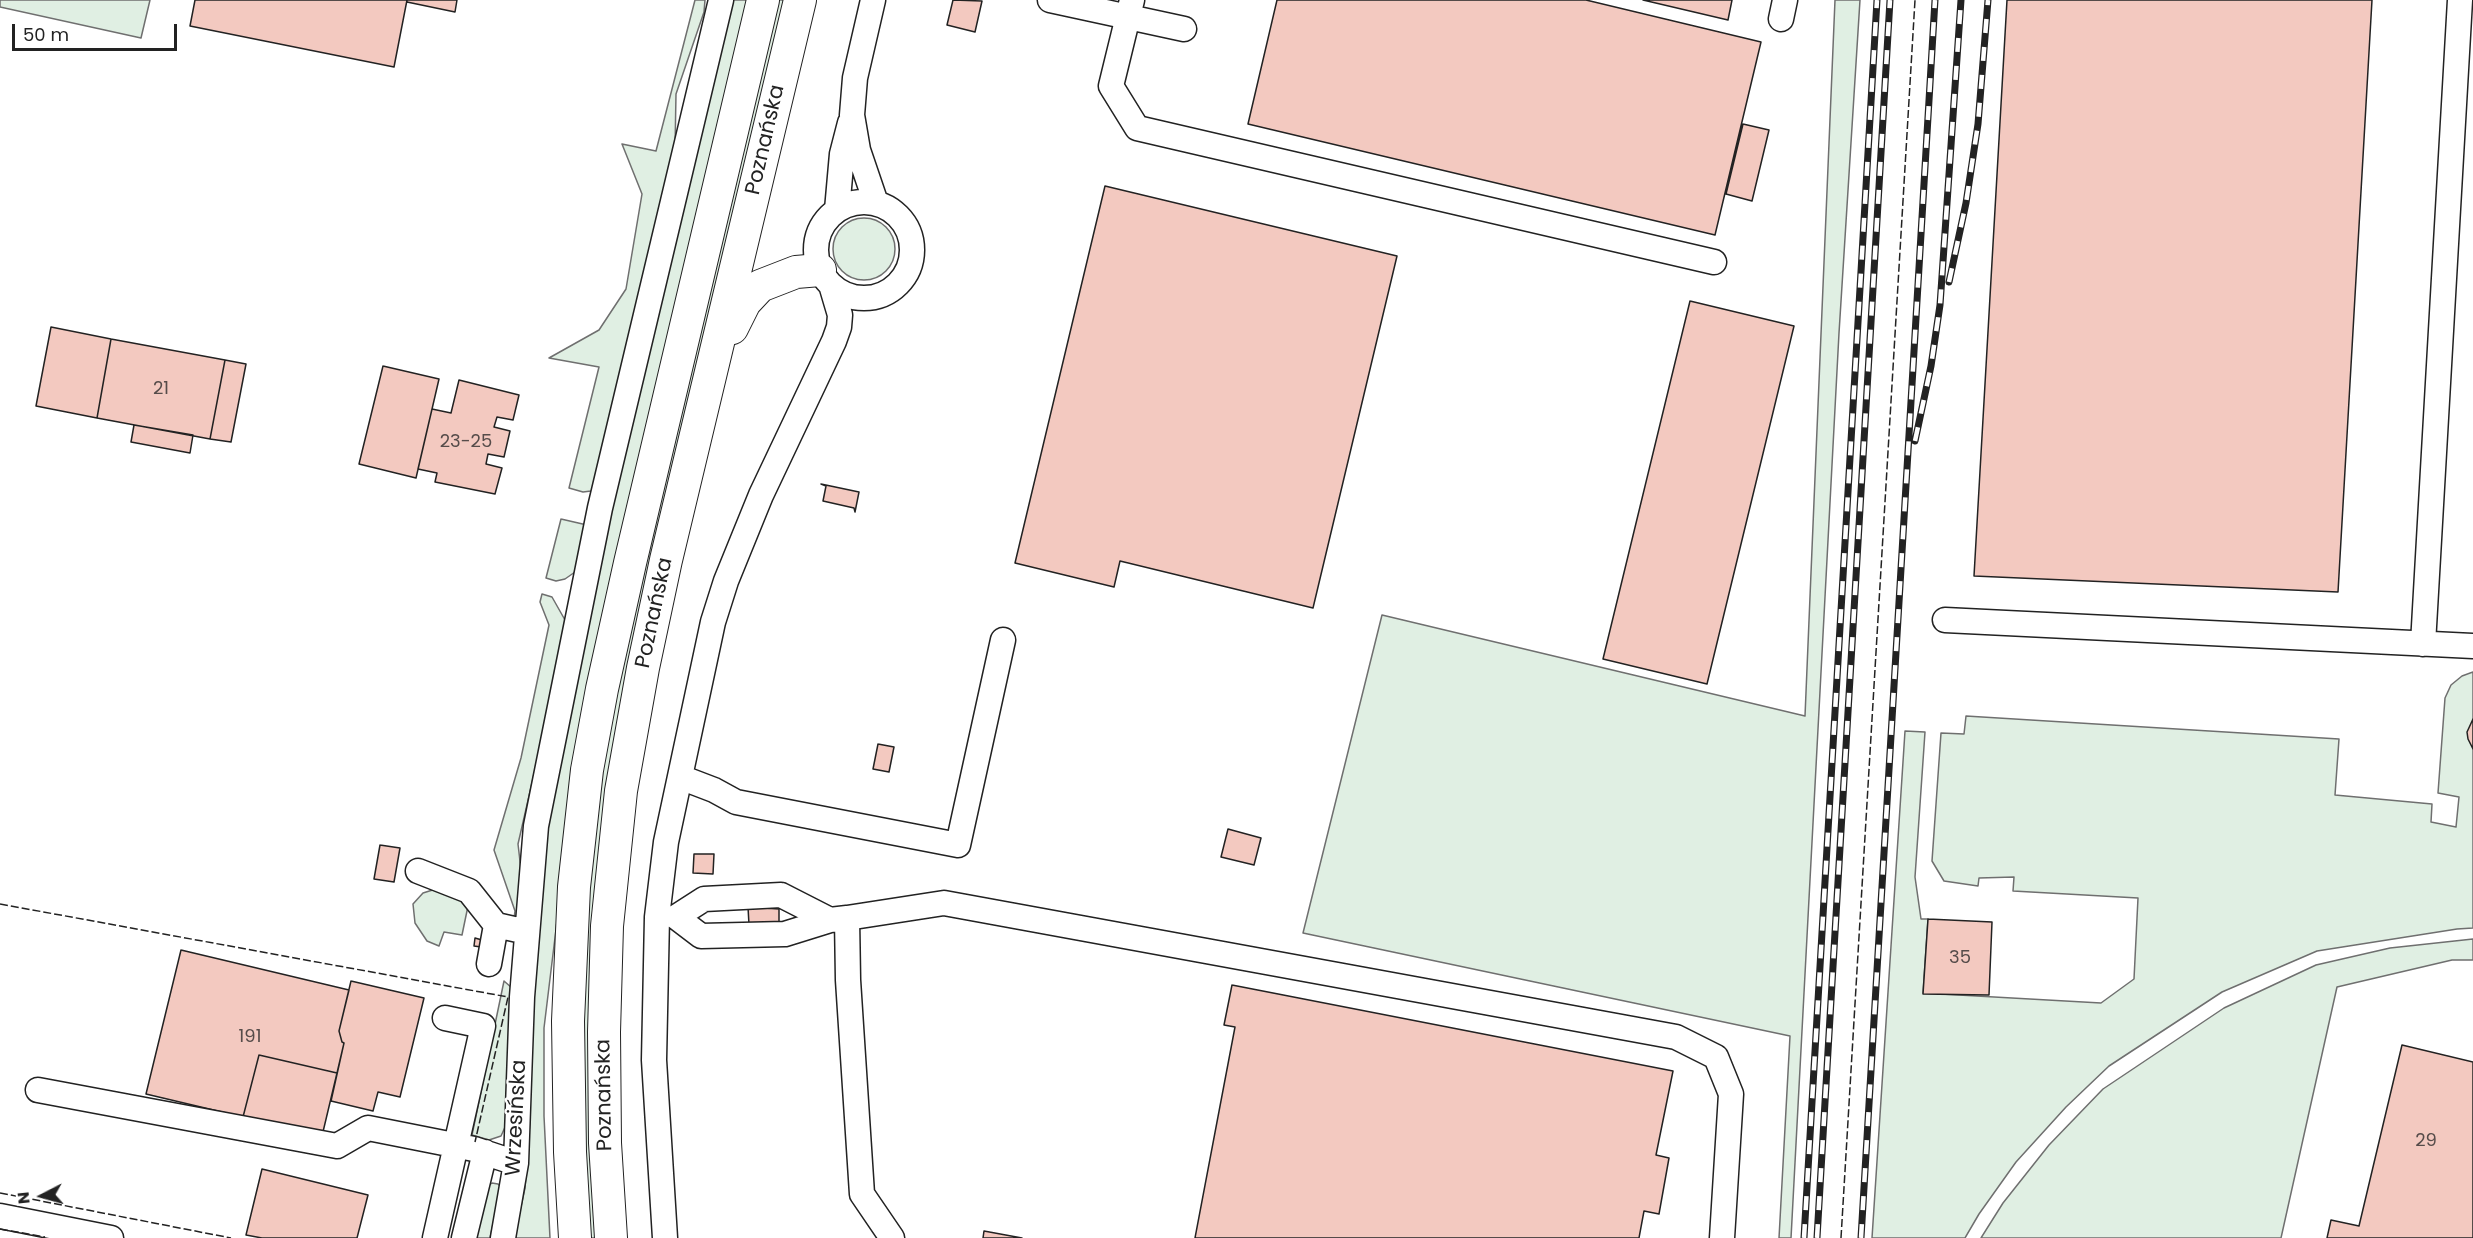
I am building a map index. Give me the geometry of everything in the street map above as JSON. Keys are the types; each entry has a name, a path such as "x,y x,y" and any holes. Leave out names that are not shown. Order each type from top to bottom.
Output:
{"main road":[{"name":"Poznańska","path":"575,1238 569,1140 568,1021 573,887 587,770 632,552 763,0"},
{"name":"Poznańska","path":"611,1238 605,1143 606,935 621,790 643,668 800,0"},
{"path":"706,393 737,314 752,292 770,280 806,270 826,279"}],"street":[{"path":"418,871 470,891 496,925 527,932 536,826 598,519 721,0"},
{"path":"837,210 842,154 852,115 855,78 873,0"},
{"path":"1050,0 1130,8 1184,29"},
{"path":"2423,644 2460,0"},
{"path":"1130,8 1111,86 1137,128 1714,262"},
{"path":"852,115 858,150 876,203"},
{"path":"665,1238 654,1060 667,917 666,842 713,622 726,581 761,495 839,327 840,315 816,254 818,237 825,222 837,210 862,201 876,203 892,210 904,222 912,238 913,256 908,273 897,287 882,296 865,300 848,297 826,279"},
{"path":"1945,620 2473,646"},
{"path":"680,777 714,790 735,802 958,845 1004,640"},
{"path":"667,917 704,899 781,894 838,919"},
{"path":"667,917 701,936 785,934 838,919 944,903 1676,1037 1716,1057 1731,1094 1722,1238"},
{"path":"838,919 848,980 862,1194 892,1238"},
{"path":"489,964 496,925"},
{"name":"Wrzesińska","path":"503,1238 516,1162 522,997 527,932"},
{"path":"435,1238 483,1026 446,1018"},
{"path":"38,1090 337,1146 368,1128 456,1145 516,1162"},
{"path":"464,1238 485,1152"},
{"path":"0,1216 111,1238"}],"green space":[{"path":"0,0 150,0 141,38 0,7"},
{"path":"695,0 705,0 704,12 676,94 675,149 595,487 591,491 583,492 569,488 599,367 549,358 599,330 626,289 642,194 622,144 656,151"},
{"path":"732,0 751,0 558,913 544,1028 544,1116 550,1238 514,1238 525,1188 530,1119 530,999 545,836 605,523"},
{"path":"774,0 790,0 628,683 600,1238 587,1238 579,1003 600,755"},
{"path":"1835,0 1860,0 1839,333 1791,1238 1779,1238 1790,1036 1303,933 1382,615 1805,716"},
{"path":"864,218 876,220 886,227 893,237 895,249 893,261 886,271 876,278 864,280 852,278 842,271 835,261 833,249 835,237 842,227 852,220"},
{"path":"561,519 587,525 575,572 565,579 556,581 546,578"},
{"path":"542,594 552,597 565,620 557,674 518,844 523,887 519,918 514,918 515,911 494,850 521,758 549,625 540,602"},
{"path":"2473,672 2473,928 2317,951 2222,992 2109,1066 2066,1107 2016,1162 1965,1238 1872,1238 1905,731 1925,732 1915,877 1921,919 1928,919 1923,993 2101,1003 2134,979 2138,898 2013,891 2014,877 1979,878 1978,886 1944,881 1932,861 1941,733 1964,734 1966,716 2339,739 2335,795 2432,804 2431,822 2456,827 2459,797 2438,793 2445,698 2451,685 2462,676"},
{"path":"439,888 453,891 468,906 462,935 444,932 439,946 427,941 415,923 413,904 423,893"},
{"path":"2473,939 2473,960 2452,960 2337,987 2281,1238 1981,1238 2003,1203 2049,1145 2103,1089 2224,1008 2316,965 2390,948"},
{"path":"504,981 512,988 506,1125 501,1136 489,1140 472,1135"},
{"path":"492,1183 501,1187 490,1238 472,1238 484,1189"}],"building":[{"path":"195,0 407,0 394,67 190,26"},
{"path":"407,0 457,0 455,12 407,2"},
{"path":"953,0 982,1 975,32 947,25"},
{"path":"1277,0 1586,0 1761,42 1715,235 1248,124"},
{"path":"1643,0 1732,0 1728,20"},
{"path":"2007,0 2372,0 2338,592 1974,576"},
{"path":"1743,124 1769,130 1752,201 1726,194"},
{"path":"1105,186 1397,256 1313,608 1120,561 1114,587 1015,563"},
{"path":"1690,301 1794,326 1707,684 1603,659"},
{"path":"51,327 111,339 97,418 36,406"},
{"path":"111,339 225,360 210,439 97,418"},
{"path":"225,360 246,364 231,442 210,439"},
{"path":"383,366 439,379 416,478 359,464"},
{"path":"459,380 519,395 513,420 497,417 494,427 510,431 504,457 488,454 486,464 502,468 495,494 435,482 437,473 418,469 432,409 451,413"},
{"path":"134,425 193,435 190,453 131,442"},
{"path":"821,484 859,492 855,512 854,508 823,501 826,486"},
{"path":"2473,719 2473,749 2467,732"},
{"path":"878,744 894,747 889,772 873,769"},
{"path":"1228,829 1261,838 1254,865 1221,857"},
{"path":"380,845 400,848 394,882 374,879"},
{"path":"694,854 714,854 713,874 693,873"},
{"path":"748,907 779,909 779,922 749,925"},
{"path":"1928,919 1992,922 1989,995 1923,994"},
{"path":"475,938 482,940 481,947 474,946"},
{"path":"181,950 349,990 339,1031 344,1043 337,1073 259,1055 243,1117 146,1094"},
{"path":"351,981 424,998 400,1097 378,1092 373,1111 331,1101 344,1043 339,1031"},
{"path":"1232,985 1673,1071 1656,1155 1669,1158 1659,1214 1644,1211 1639,1238 1195,1238 1235,1027 1224,1025"},
{"path":"2402,1045 2473,1062 2473,1238 2327,1238 2331,1220 2359,1226"},
{"path":"259,1055 337,1073 322,1136 243,1117"},
{"path":"262,1169 368,1195 357,1238 262,1238 246,1235"},
{"path":"984,1231 1022,1238 983,1238"}],"railway":[{"path":"1804,1238 1877,0"},
{"path":"1817,1238 1890,0"},
{"path":"1861,1238 1935,0"},
{"path":"1915,441 1931,366 1940,305 1961,0"},
{"path":"1949,282 1966,203 1978,124 1988,0"}],"fence":[{"path":"1841,1238 1915,0"},
{"path":"0,904 508,997 475,1142"},
{"path":"0,1193 231,1238"},
{"path":"0,1229 45,1237"}]}
